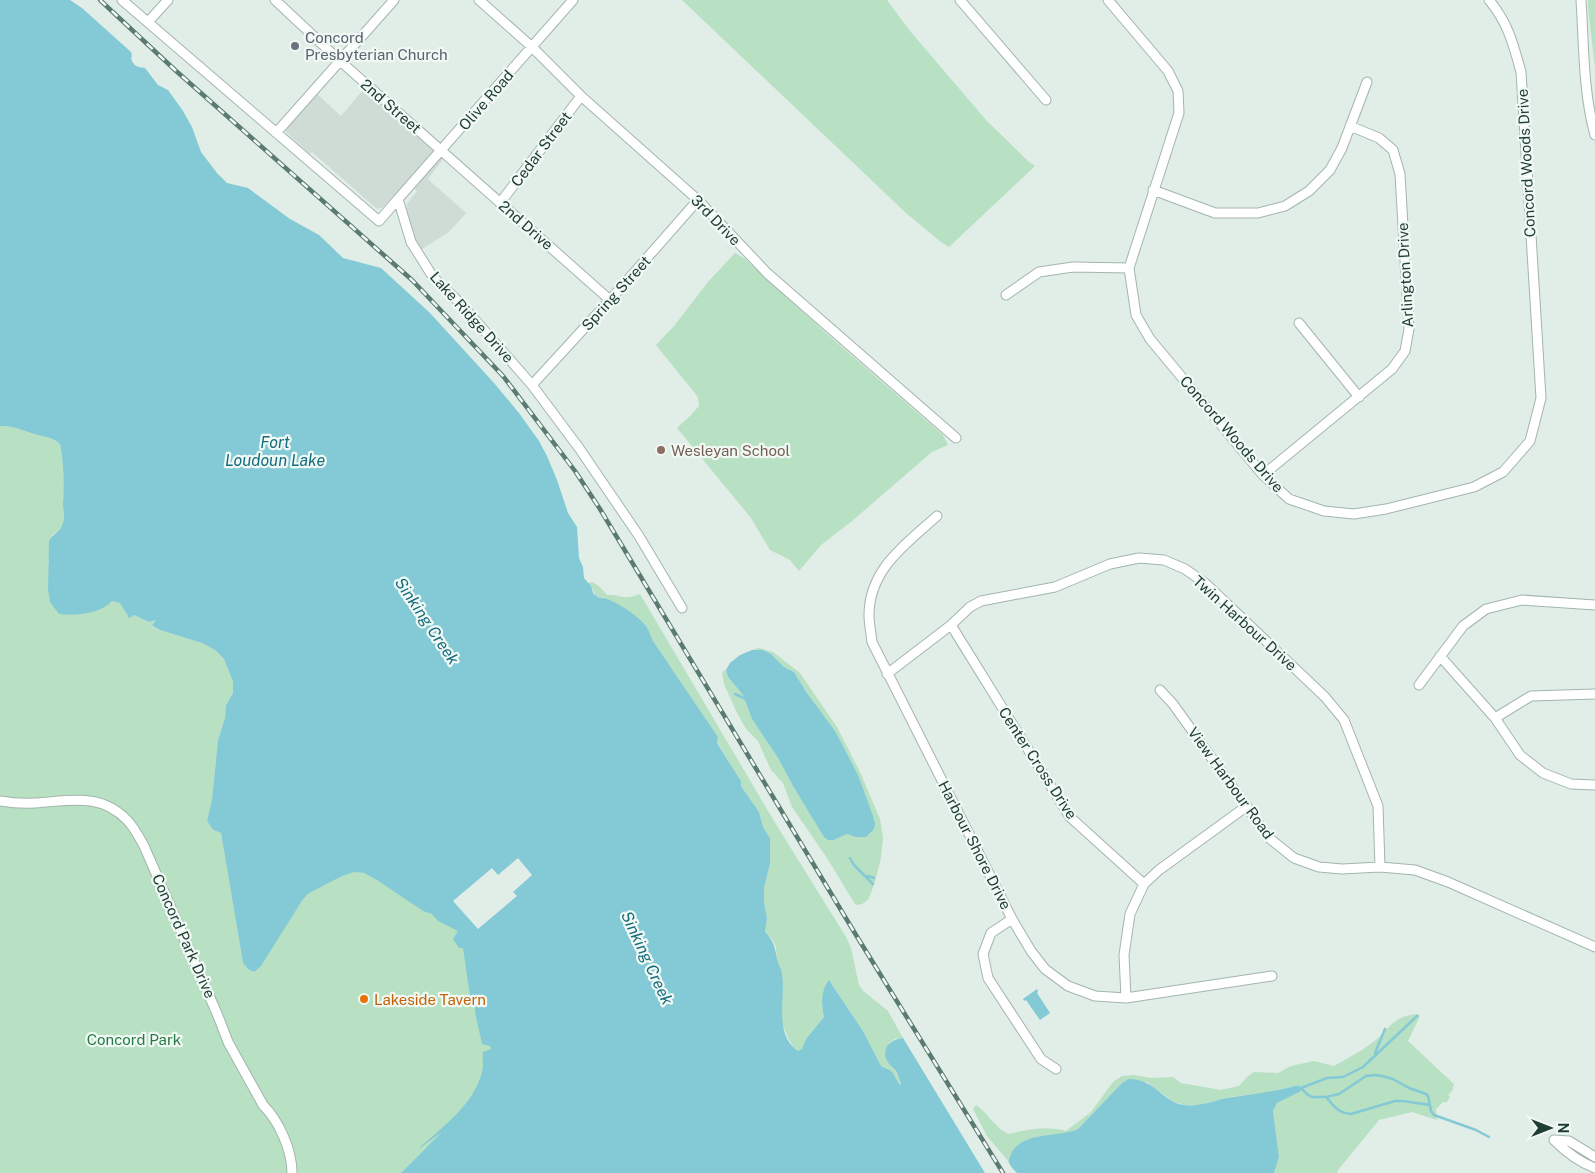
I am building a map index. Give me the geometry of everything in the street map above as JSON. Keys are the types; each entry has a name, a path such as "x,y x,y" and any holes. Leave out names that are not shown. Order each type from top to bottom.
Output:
{"street":[{"path":"122,0 379,221 398,199"},
{"path":"148,22 168,0"},
{"name":"2nd Street","path":"275,0 339,60 441,150"},
{"path":"276,133 394,0"},
{"name":"3rd Drive","path":"479,0 532,47 581,96 698,200 767,274 956,438"},
{"name":"Olive Road","path":"398,199 573,0"},
{"path":"960,0 1046,100"},
{"name":"Concord Woods Drive","path":"1108,0 1168,71 1178,91 1179,113 1129,268 1136,315 1150,339 1263,475 1289,499 1324,512 1354,514 1386,509 1474,486 1503,472 1530,441 1541,398 1521,72 1510,34 1498,11 1489,0"},
{"path":"1581,0 1586,84 1595,135"},
{"path":"1153,190 1216,213 1258,213 1285,206 1309,191 1330,170 1342,148 1367,82"},
{"name":"Cedar Street","path":"500,203 581,96"},
{"name":"Arlington Drive","path":"1263,475 1392,369 1405,351 1409,329 1400,174 1393,150 1379,138 1350,126"},
{"name":"2nd Drive","path":"441,150 610,300"},
{"name":"Lake Ridge Drive","path":"398,199 411,242 433,277 462,305 532,386 579,448 639,536 682,608"},
{"name":"Spring Street","path":"532,386 698,200"},
{"path":"1006,295 1039,272 1073,267 1129,268"},
{"path":"1299,323 1359,397"},
{"name":"Harbour Shore Drive","path":"937,516 889,560 878,577 871,595 869,615 872,642 1012,918 1031,951 1045,969 1068,986 1095,996 1126,998 1272,976"},
{"name":"Twin Harbour Drive","path":"887,674 951,625 970,607 982,601 1056,587 1110,564 1139,558 1164,560 1185,569 1205,583 1318,690 1344,720 1378,806 1380,867"},
{"path":"1419,685 1462,626 1486,609 1522,600 1595,605"},
{"name":"Center Cross Drive","path":"951,625 1070,817 1144,884"},
{"path":"1440,656 1494,718 1520,755 1543,773 1571,784 1595,784"},
{"name":"View Harbour Road","path":"1160,690 1173,704 1269,838 1294,858 1319,867 1342,869 1380,867 1415,870 1448,882 1595,947"},
{"path":"1494,718 1531,696 1595,694"},
{"name":"Concord Park Drive","path":"0,801 34,804 82,799 104,805 115,810 126,819 144,846 228,1042 289,1149 292,1173"},
{"path":"1126,998 1124,955 1130,914 1144,884 1159,870 1247,806"},
{"path":"1012,918 992,933 983,954 988,978 1041,1059 1056,1069"},
{"path":"1595,1157 1569,1141 1554,1140 1564,1150 1586,1165 1595,1168"}],"shaded area":[{"path":"369,83 438,144 449,151 428,179 466,213 449,232 419,251 406,218 407,204 417,191 407,181 384,206 377,209 312,152 310,154 286,132 287,128 316,93 341,116"}],"green space":[{"path":"682,0 887,0 910,31 986,120 1035,166 949,247 907,214"},
{"path":"1588,0 1595,0 1595,68 1588,8"},
{"path":"735,253 744,258 827,334 943,435 948,445 932,452 852,521 821,545 799,571 790,560 770,550 751,518 677,428 699,406 698,397 656,345 674,326 708,282"},
{"name":"Concord Park","path":"0,426 16,428 50,438 60,444 64,519 61,528 52,535 48,565 110,602 121,603 128,617 134,615 149,622 157,620 152,627 202,643 215,650 224,659 233,682 233,693 226,705 225,718 218,740 212,799 207,821 213,830 221,833 243,963 248,969 254,972 298,898 344,870 375,875 463,932 491,1025 492,1076 439,1136 401,1173 0,1173"},
{"path":"592,582 599,586 607,595 626,597 640,594 774,821 846,937 851,948 859,985 863,991 888,1011 903,1038 894,1039 889,1043 885,1052 886,1060 895,1070 901,1083 900,1085 888,1068 882,1067 863,1031 832,984 822,1007 824,1017 806,1039 802,1050 798,1051 794,1048 782,1023 782,973 777,962 776,947 772,939 765,932 767,918 764,888 770,864 770,838 763,827 759,812 741,786 741,781 717,742 718,737 653,641 646,626 603,597 599,598 588,583"},
{"path":"759,648 773,652 800,673 837,727 860,772 880,819 883,837 881,858 868,900 862,904 856,905 853,901 827,858 792,807 783,783 771,770 758,741 746,729 724,684 722,672 726,670 728,677 743,695 752,719 778,758 793,786 807,808 834,840 847,834 856,837 861,784 858,775 794,672 784,667 771,654 763,650 752,650"},
{"path":"1418,1014 1420,1016 1408,1041 1454,1084 1452,1091 1448,1095 1450,1097 1447,1102 1443,1102 1436,1109 1437,1120 1412,1112 1379,1120 1337,1173 1274,1173 1279,1157 1273,1111 1277,1103 1300,1091 1299,1085 1265,1093 1229,1097 1198,1105 1184,1105 1172,1101 1147,1082 1122,1083 1078,1129 1026,1141 1009,1157 1009,1162 987,1136 973,1109 976,1105 999,1128 1008,1134 1044,1128 1066,1131 1091,1112 1113,1082 1122,1076 1173,1077 1181,1083 1221,1090 1239,1086 1254,1072 1278,1073 1291,1066 1314,1061 1334,1066 1372,1043 1396,1021 1409,1015"}],"water":[{"name":"Fort Loudoun Lake","path":"0,0 70,0 82,8 131,52 134,64 145,68 158,85 168,90 192,127 201,152 227,183 248,188 290,219 319,235 343,258 381,268 430,313 494,383 519,413 547,456 568,513 577,527 579,558 583,567 584,578 591,586 593,593 599,598 610,600 624,608 646,626 653,641 718,737 717,743 741,781 741,786 759,812 763,827 770,838 770,864 764,888 767,918 765,932 774,945 782,972 783,1025 790,1044 798,1051 802,1049 806,1039 824,1017 822,998 824,988 829,980 863,1031 882,1067 891,1071 900,1085 901,1083 896,1071 886,1059 885,1050 895,1040 903,1038 985,1173 401,1173 442,1132 417,1150 456,1115 472,1095 482,1072 483,1052 491,1049 490,1046 482,1044 475,1012 475,1005 481,1002 478,998 470,996 463,948 459,948 453,939 458,931 438,921 432,914 423,911 377,880 364,873 354,872 309,893 303,899 261,966 254,972 248,969 243,963 221,833 213,830 207,821 212,799 218,740 225,718 226,705 233,693 233,682 224,659 215,650 202,643 152,626 156,620 149,622 134,615 129,618 120,603 112,601 101,609 66,615 59,614 50,602 48,589 49,541 61,528 64,518 60,444 50,438 16,428 0,426"},
{"path":"752,650 763,650 771,654 784,667 794,672 835,731 858,775 873,816 874,829 866,837 856,837 847,834 834,840 828,840 824,837 778,758 752,719 743,695 728,677 726,670 730,663 740,655"},
{"path":"1037,989 1037,993 1050,1013 1040,1020 1026,1000 1024,1001 1023,999"},
{"path":"1129,1079 1146,1083 1170,1100 1184,1105 1195,1105 1299,1085 1301,1091 1277,1103 1273,1111 1279,1157 1274,1173 1017,1173 1009,1163 1012,1152 1025,1141 1078,1129 1122,1083"}],"pier":[{"path":"518,858 532,875 513,892 517,896 478,929 453,901 492,868 498,875"}],"waterway":[{"path":"735,694 746,699"},
{"path":"850,858 854,865 873,884"},
{"path":"868,876 874,878"},
{"path":"1301,1088 1327,1078 1343,1077 1363,1067 1417,1016"},
{"path":"1375,1053 1385,1029"},
{"path":"1301,1088 1312,1097 1326,1097 1339,1094 1366,1076 1382,1076 1426,1094 1434,1115 1476,1130 1489,1137"},
{"path":"1326,1097 1339,1111 1351,1114 1395,1101 1430,1105"}],"railway":[{"path":"100,0 175,70 412,280 503,376 575,471 600,509 856,935 1003,1173"}],"place":[{"name":"Concord Presbyterian Church","path":"295,46"},
{"name":"Wesleyan School","path":"661,450"},
{"name":"Lakeside Tavern","path":"364,999"}],"water label":[{"name":"Sinking Creek","path":"427,621"},
{"name":"Sinking Creek","path":"647,958"}]}
